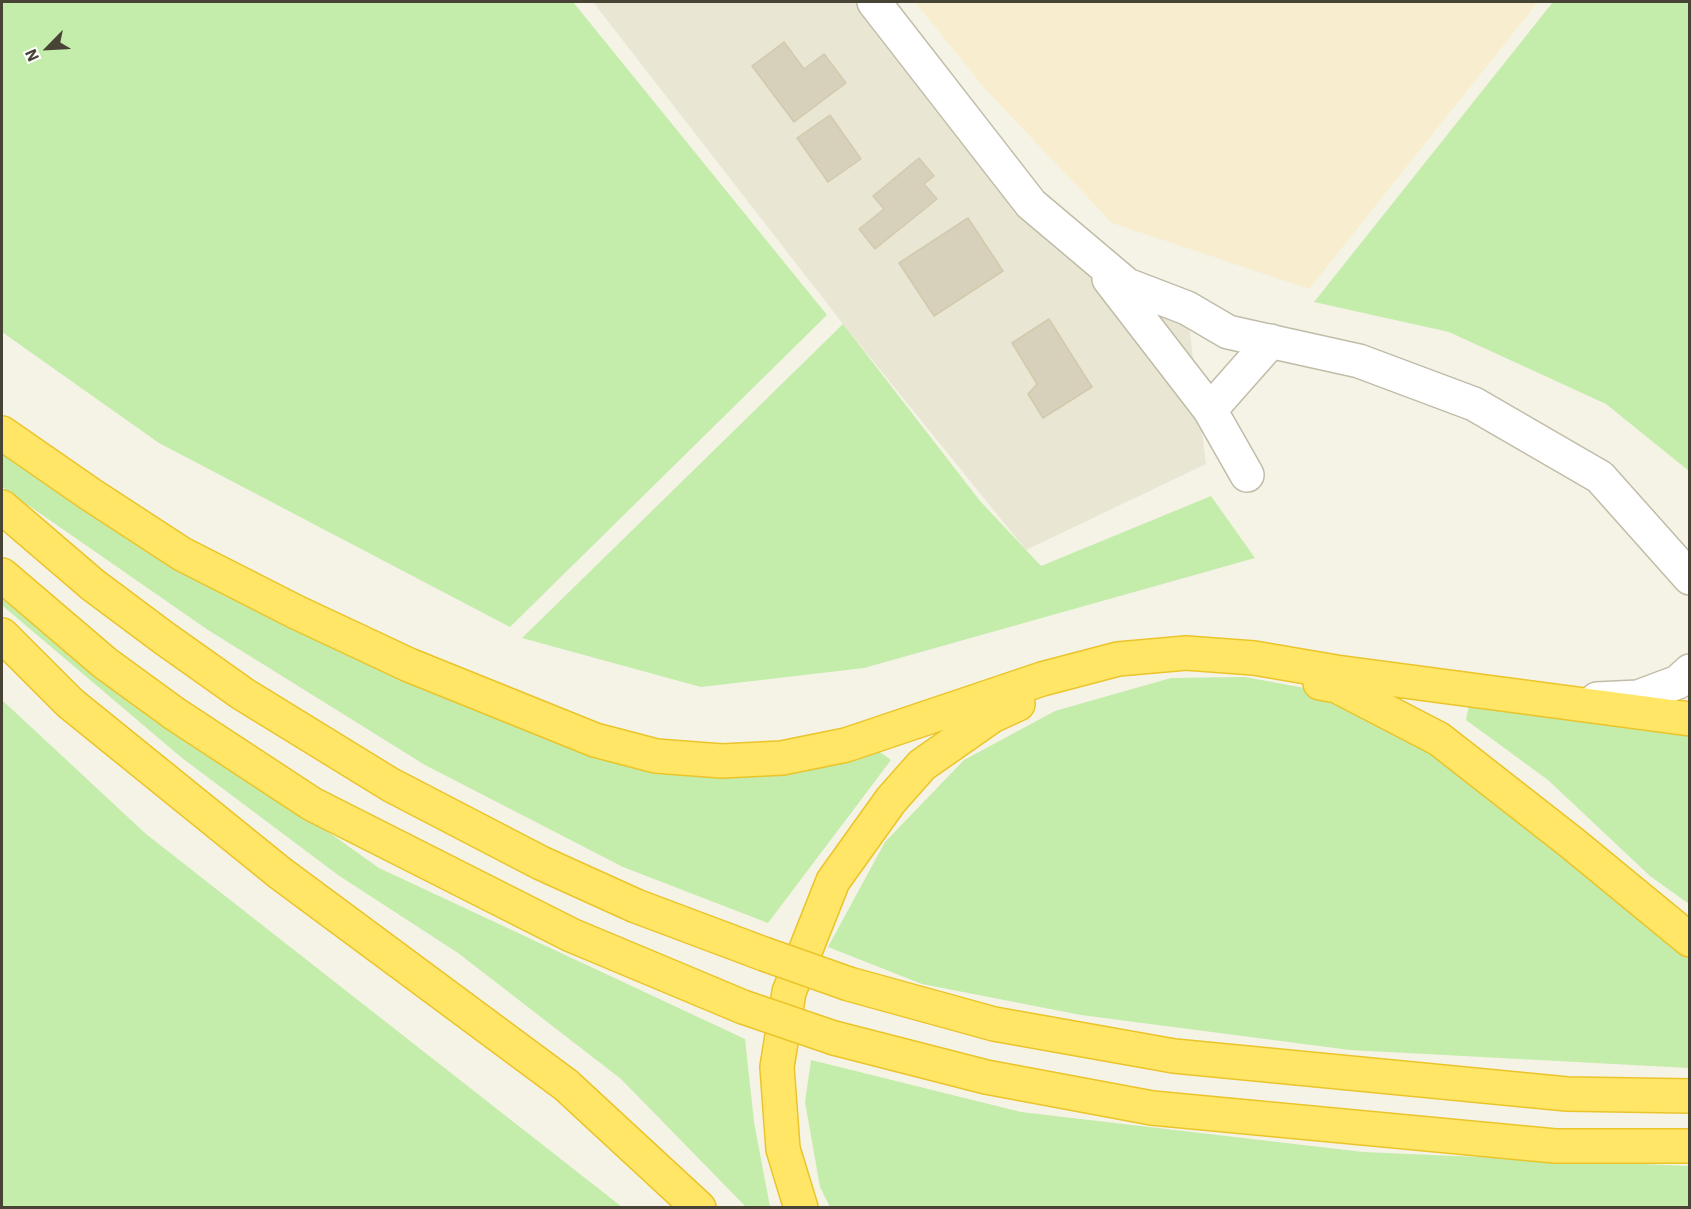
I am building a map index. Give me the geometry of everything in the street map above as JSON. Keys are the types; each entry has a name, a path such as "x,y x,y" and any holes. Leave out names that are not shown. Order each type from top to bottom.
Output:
{"highway":[{"path":"2,433 182,554 296,612 409,665 595,740 656,756 722,761 770,759 846,745 1042,679 1118,658 1186,652 1254,658 1336,672 1689,719"},
{"path":"2,507 93,585 173,644 252,700 381,779 551,868 636,906 849,984 994,1023 1174,1056 1567,1094 1689,1096"},
{"path":"2,575 114,670 175,714 312,804 571,935 743,1007 834,1038 986,1077 1152,1108 1555,1146 1689,1146"},
{"path":"2,635 70,703 280,873 566,1085 699,1208"},
{"path":"801,1208 783,1149 777,1067 789,992 833,881 891,800 922,765 992,716 1118,658"},
{"path":"992,716 1073,690 1172,673 1254,669 1337,686 1439,739 1572,843 1689,940"}],"street":[{"path":"881,4 1031,204 1127,285 1187,308 1228,332 1359,361 1474,404 1600,477 1689,578"},
{"path":"1085,250 1210,410 1247,475"},
{"path":"1210,410 1271,341"},
{"path":"1656,543 1689,591"},
{"path":"1553,701 1638,697 1678,682 1689,671"}],"shaded area":[{"path":"593,2 874,2 1031,204 1187,308 1206,464 1026,550 843,324"},
{"path":"915,2 1538,2 1309,289 1112,223 986,90"}],"green space":[{"path":"2,2 573,2 827,315 510,627 159,443 2,332"},
{"path":"1553,2 1689,2 1689,471 1606,404 1449,332 1314,302"},
{"path":"843,324 980,501 1041,566 1211,496 1255,558 864,668 701,687 522,638"},
{"path":"2,445 32,469 660,766 873,747 891,760 768,923 623,867 425,765 208,630 2,487"},
{"path":"2,593 74,651 379,868 745,1039 754,1122 770,1207 746,1207 621,1079 458,953 338,875 182,758 4,607"},
{"path":"1245,677 1332,693 1435,744 1689,947 1689,1068 1350,1050 1081,1015 922,984 828,947 885,842 964,760 1055,711 1171,678"},
{"path":"2,700 146,834 622,1207 2,1207"},
{"path":"1469,705 1689,731 1689,904 1650,876 1548,780 1466,720"},
{"path":"811,1060 1021,1112 1363,1152 1689,1166 1689,1207 830,1207 820,1187 805,1102"}],"building":[{"path":"784,42 804,69 824,54 846,83 794,122 752,66"},
{"path":"830,115 861,159 828,182 797,138"},
{"path":"919,158 934,176 924,184 937,199 875,249 859,229 884,209 873,196"},
{"path":"968,218 1003,271 934,316 899,263"},
{"path":"1049,319 1092,387 1043,418 1028,394 1037,384 1012,343"}]}
